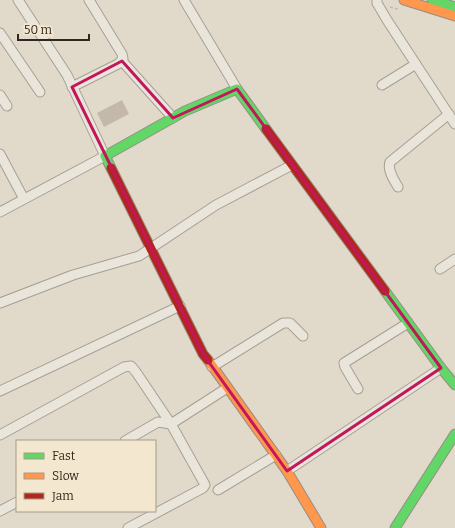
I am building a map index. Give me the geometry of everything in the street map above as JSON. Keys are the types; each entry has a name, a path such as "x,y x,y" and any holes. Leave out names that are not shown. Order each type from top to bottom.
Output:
{"street":[{"path":"18,0 66,75 203,354 287,471 321,528"},
{"path":"89,0 122,54 122,61 173,118"},
{"path":"184,0 236,89 455,385"},
{"path":"377,0 377,3 455,124"},
{"path":"404,0 455,16"},
{"path":"432,0 455,7"},
{"path":"0,33 40,92"},
{"path":"72,87 122,61"},
{"path":"382,84 416,64"},
{"path":"0,212 185,111 236,89"},
{"path":"0,95 8,106"},
{"path":"398,187 389,170 388,165 390,162 449,114"},
{"path":"0,154 24,199"},
{"path":"0,303 73,275 139,256 216,205 292,165"},
{"path":"440,269 455,260"},
{"path":"0,391 180,306"},
{"path":"212,367 283,323 290,323 303,336"},
{"path":"358,389 344,363 408,323"},
{"path":"0,435 124,367 131,366 171,424 205,485 203,488 156,509"},
{"path":"287,471 441,368"},
{"path":"127,440 158,422 171,424 227,388"},
{"path":"395,528 455,434"},
{"path":"218,490 276,455"},
{"path":"0,511 16,503"},
{"path":"128,528 143,515"}],"highlighted area":[{"path":"122,61 173,118 237,89 441,368 287,471 203,354 72,87"}],"building":[{"path":"122,100 129,114 104,127 97,113"}],"traffic: fast":[{"path":"432,0 455,7"},
{"path":"111,168 105,156 185,111 237,89 266,129"},
{"path":"385,291 455,385"},
{"path":"395,528 455,434"}],"traffic: slow":[{"path":"404,0 455,16"},
{"path":"208,360 287,471 321,528"}],"traffic: jam":[{"path":"266,129 385,291"},
{"path":"111,168 203,354 208,360"}]}
